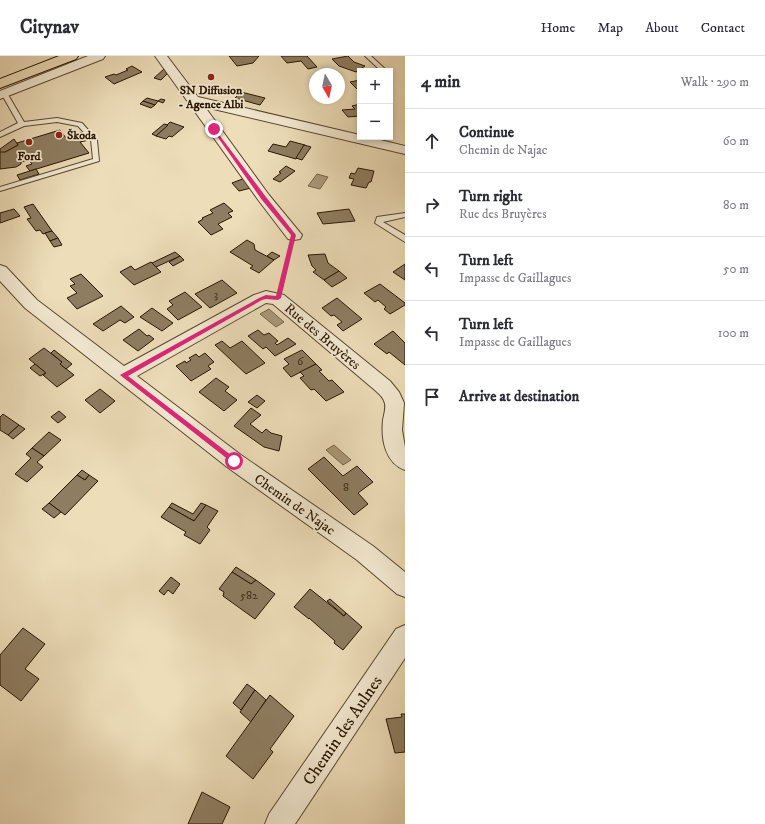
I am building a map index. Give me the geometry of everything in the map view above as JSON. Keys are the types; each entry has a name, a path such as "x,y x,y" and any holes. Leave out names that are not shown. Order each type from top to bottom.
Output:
{"main road":[{"path":"1,91 71,56"}],"street":[{"path":"1,91 99,56"},
{"path":"161,56 264,198 294,235"},
{"path":"194,100 405,150"},
{"name":"Chemin de Najac","path":"0,271 31,304 234,461 365,553 405,586"},
{"name":"Rue des Bruyères","path":"123,375 260,299 266,297 278,298 383,386 394,401 391,435 399,456 405,462"},
{"name":"Chemin des Aulnes","path":"279,824 405,637"}],"lane":[{"path":"368,56 381,68"},
{"path":"1,91 22,124"},
{"path":"0,135 22,124 57,120 80,124 94,140 97,160 0,189"},
{"path":"405,215 380,219 379,223 405,239"}],"path":[{"path":"278,298 294,235"}],"shaded area":[{"path":"317,174 328,177 320,189 308,186"},
{"path":"269,309 284,322 276,327 260,314"},
{"path":"334,445 351,460 343,465 326,450"}],"building":[{"path":"229,56 259,56 253,63 237,66"},
{"path":"281,56 307,56 317,67 308,69 301,61 287,63"},
{"path":"348,56 354,62 365,66 362,68 357,68 356,72 339,66 332,59"},
{"path":"132,66 142,72 114,84 105,77 114,74 116,75 128,70 126,69"},
{"path":"164,69 167,74 161,80 154,78"},
{"path":"357,81 357,89 350,82"},
{"path":"241,92 265,98 260,105 235,98"},
{"path":"147,98 158,101 155,105 143,101"},
{"path":"161,99 165,100 163,103 158,101"},
{"path":"143,101 155,105 151,108 140,104"},
{"path":"357,105 357,116 348,117 342,110 355,109 352,106"},
{"path":"170,122 184,127 172,137 169,136 166,139 156,136"},
{"path":"164,124 168,125 156,136 152,134"},
{"path":"60,130 66,138 83,132 89,140 80,142 89,153 30,171 26,166 32,164 29,160 21,162 21,164 16,167 0,169 0,152 5,152 18,145 17,143"},
{"path":"14,139 18,145 5,152 0,152 0,149"},
{"path":"290,141 305,145 296,159 268,151 273,144 286,147"},
{"path":"304,145 311,147 302,160 296,158"},
{"path":"286,166 295,171 280,182 273,179 281,173 279,172"},
{"path":"358,168 374,171 371,182 369,182 366,188 351,185 354,179 349,178 351,173 355,174"},
{"path":"36,169 39,174 20,180 17,175"},
{"path":"245,178 251,188 239,191 232,183"},
{"path":"224,203 233,211 228,213 232,217 218,224 223,229 211,235 198,222 203,219 202,218 213,213 210,210"},
{"path":"33,204 52,231 43,234 40,230 36,231 27,219 31,218 24,207"},
{"path":"14,209 20,216 0,223 0,213"},
{"path":"349,209 355,221 323,224 317,213"},
{"path":"52,231 58,238 50,241 45,233"},
{"path":"58,238 62,245 54,247 50,241"},
{"path":"247,240 254,244 255,250 274,260 259,273 250,268 253,266 230,252"},
{"path":"175,252 180,256 156,267 152,263"},
{"path":"272,252 280,256 274,260 267,256"},
{"path":"325,254 328,263 339,271 324,280 313,272 316,270 312,266 308,255"},
{"path":"180,256 184,260 173,266 169,262"},
{"path":"151,262 161,272 134,285 120,272 131,266 135,270"},
{"path":"405,264 405,280 393,272"},
{"path":"339,271 347,278 332,287 324,280"},
{"path":"81,274 103,296 77,309 67,298 77,293 70,286 75,284 70,279"},
{"path":"222,280 237,293 210,308 195,294"},
{"path":"380,284 405,303 405,305 390,314 384,309 386,307 378,300 375,302 364,293"},
{"path":"185,292 202,307 178,320 167,309 173,305 169,301"},
{"path":"337,298 362,319 343,331 337,325 342,322 334,315 331,316 322,308"},
{"path":"121,306 134,317 125,323 120,320 103,331 93,324"},
{"path":"152,308 173,323 162,331 140,317"},
{"path":"139,329 147,336 149,335 154,339 138,351 123,340"},
{"path":"258,330 264,335 269,333 278,341 275,343 277,345 288,338 296,344 275,356 266,347 263,349 248,336"},
{"path":"393,331 405,343 405,365 389,352 387,354 374,344"},
{"path":"222,341 230,348 242,341 265,363 246,374 215,345"},
{"path":"44,348 62,362 60,364 74,375 57,387 43,375 46,373 29,359"},
{"path":"54,350 72,364 66,369 60,364 62,362 51,353"},
{"path":"302,350 316,364 291,377 283,368 289,364 284,359"},
{"path":"205,353 214,362 208,366 211,369 191,381 176,366 185,361 186,363 191,360 189,358 196,354 199,357"},
{"path":"35,364 46,373 40,376 30,368"},
{"path":"316,364 322,370 319,371 329,381 332,380 344,392 326,401 314,389 311,390 300,378 304,376 300,372"},
{"path":"216,378 229,387 225,391 237,400 224,411 199,392"},
{"path":"100,389 115,401 100,413 85,400"},
{"path":"257,395 265,401 257,408 248,402"},
{"path":"251,408 261,415 250,424 262,433 266,429 271,433 282,436 279,451 264,447 234,426"},
{"path":"59,411 66,417 58,423 51,417"},
{"path":"3,414 19,425 8,435 0,430 0,417"},
{"path":"19,425 25,429 13,439 8,435"},
{"path":"49,432 61,440 44,456 32,448"},
{"path":"32,448 44,456 37,462 43,467 27,482 15,474 31,458 26,454"},
{"path":"324,457 343,476 357,466 373,482 358,493 368,504 354,515 308,469"},
{"path":"82,470 89,475 85,480 77,475"},
{"path":"77,475 85,480 89,475 98,481 65,515 49,503"},
{"path":"49,503 61,512 54,518 42,509"},
{"path":"172,503 193,514 201,503 206,505 194,521 169,507"},
{"path":"206,505 218,511 207,527 210,530 200,544 184,535 186,532 161,517 169,507 194,521"},
{"path":"236,567 256,580 251,584 232,572"},
{"path":"232,572 251,584 256,580 275,594 255,619 223,596 224,592 219,589"},
{"path":"171,577 180,584 173,594 168,590 164,595 159,591"},
{"path":"310,589 344,616 346,613 362,627 343,650 309,618 294,607"},
{"path":"330,599 346,613 344,616 327,601"},
{"path":"23,628 45,644 25,669 39,679 21,701 0,685 0,655"},
{"path":"247,684 255,690 241,710 233,703"},
{"path":"255,690 266,700 251,722 240,712"},
{"path":"270,695 294,716 270,749 273,752 253,779 226,756"},
{"path":"401,714 405,714 405,752 395,753 386,719 402,717"},
{"path":"202,792 230,807 222,824 188,824"}],"place":[{"name":"SN Diffusion - Agence Albi","path":"211,77"},
{"name":"Škoda","path":"59,135"},
{"name":"Ford","path":"29,142"}],"route":[{"path":"214,129 264,198 294,235 281,290 278,298 266,297 260,299 123,375 234,461"}]}
